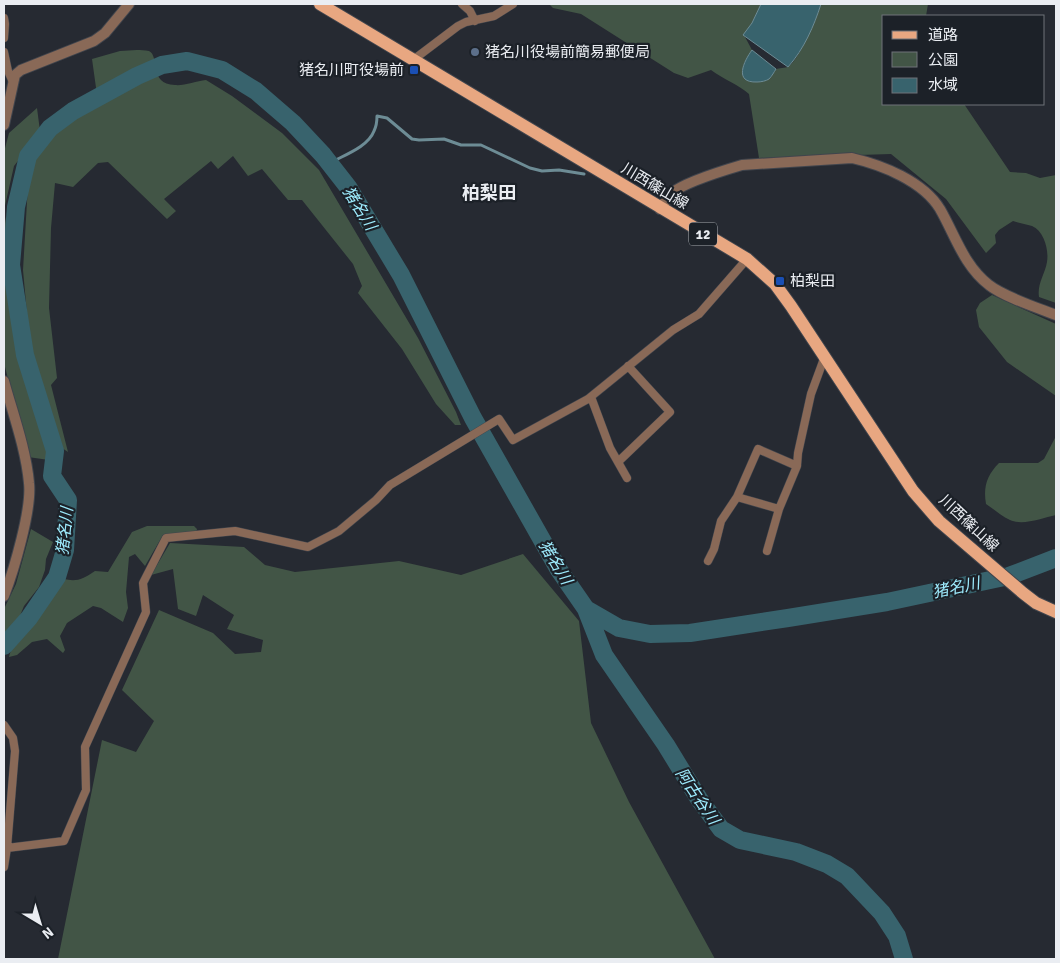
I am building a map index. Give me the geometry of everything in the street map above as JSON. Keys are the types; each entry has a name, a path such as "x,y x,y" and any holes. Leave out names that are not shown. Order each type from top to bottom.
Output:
{"main road":[{"name":"川西篠山線","path":"320,4 746,259 775,284 914,491 939,522 1023,593 1036,603 1056,612"}],"street":[{"path":"4,125 12,80 15,75 21,70 94,41 105,33 130,4"},
{"path":"462,4 470,11 475,21"},
{"path":"413,60 458,26 494,16 513,4"},
{"path":"4,18 4,38"},
{"path":"4,52 12,80"},
{"path":"660,209 671,194 679,188 742,165 852,158 868,162 887,168 931,197 939,208 961,252 990,286 1056,315"},
{"path":"7,848 64,841 86,790 86,747 146,612 142,582 166,538 235,531 308,547 339,531 376,500 390,485 499,419 513,440 591,397 673,330 699,314 746,259"},
{"path":"766,551 779,509 797,466 811,394 825,356"},
{"path":"618,462 670,412 628,366"},
{"path":"4,381 30,485 27,513 20,545 4,596"},
{"path":"591,397 610,448 627,478"},
{"path":"708,561 714,549 721,521 737,497 758,449 797,466"},
{"path":"737,497 779,509"},
{"path":"4,725 13,738 15,751 4,867"}],"green space":[{"path":"549,4 761,4 744,35 752,50 744,64 742,73 769,79 776,69 788,67 797,56 812,28 821,4 928,4 926,15 882,15 882,105 965,105 1010,172 1026,173 1040,178 1056,175 1056,303 1039,297 1039,288 1047,262 1047,252 1043,236 1036,228 1013,221 999,230 995,235 996,243 986,253 946,199 891,154 759,158 749,94 745,91 711,70 688,78 674,73 581,14 553,8"},
{"path":"120,51 149,51 152,54 158,75 161,80 167,83 179,85 206,80 232,96 282,133 319,170 418,338 461,425 455,425 436,404 402,349 358,293 362,286 353,264 302,200 288,200 262,169 248,176 233,156 218,169 211,161 164,199 176,211 167,219 108,162 98,163 73,187 55,183 51,228 49,308 57,378 51,385 68,452 62,448 51,421 31,357 23,270 29,168 54,129 98,102 92,59"},
{"path":"37,108 40,131 14,166 4,210 4,152 9,133"},
{"path":"4,210 8,237 6,277 20,365 49,460 28,457 4,363"},
{"path":"992,295 1056,324 1056,396 1007,362 979,327 976,310 980,303"},
{"path":"1056,436 1056,515 1033,521 1015,522 1004,517 986,504 985,492 987,482 991,472 999,463 1038,463 1044,459"},
{"path":"147,526 194,526 197,529 196,533 163,535 145,566 135,554 129,557 126,592 128,608 123,622 101,608 93,606 67,623 60,636 65,650 63,653 47,639 32,642 17,655 9,657 18,638 43,611 43,602 59,578 78,580 95,571 108,572 132,532"},
{"path":"31,529 53,542 46,559 45,570 39,587 24,606 14,630 4,640 4,609 16,584"},
{"path":"170,543 244,547 265,565 295,572 399,561 461,575 523,554 579,621 591,723 629,802 715,959 58,959 102,740 136,752 154,721 122,690 159,610 213,633 235,654 261,652 263,640 227,629 234,615 203,595 196,616 178,609 173,569 151,575"}],"water":[{"path":"761,4 821,4 808,37 788,67 743,35 752,23"},
{"path":"752,50 776,69 768,80 760,82 745,79 742,70"}],"waterway":[{"name":"猪名川","path":"4,646 29,618 57,577 65,550 68,500 52,476 55,451 25,355 11,265 16,207 28,156 50,128 73,111 137,76 162,65 187,61 222,70 256,91 293,123 323,155 348,187 401,275 473,418 559,570 586,609 619,628 650,634 690,633 788,618 887,602 1009,576 1056,558"},
{"path":"330,163 367,142 375,129 377,116 387,118 412,139 444,139 461,145 481,145 530,168 542,171 559,170 584,174"},
{"name":"阿古谷川","path":"586,609 604,655 666,745 699,799 721,829 740,840 796,852 827,864 847,876 882,913 897,936 904,959"}],"place":[{"name":"猪名川役場前簡易郵便局","path":"475,52"},
{"name":"猪名川町役場前","path":"414,70"},
{"name":"柏梨田","path":"780,281"}],"district":[{"name":"柏梨田","path":"489,193"}]}
